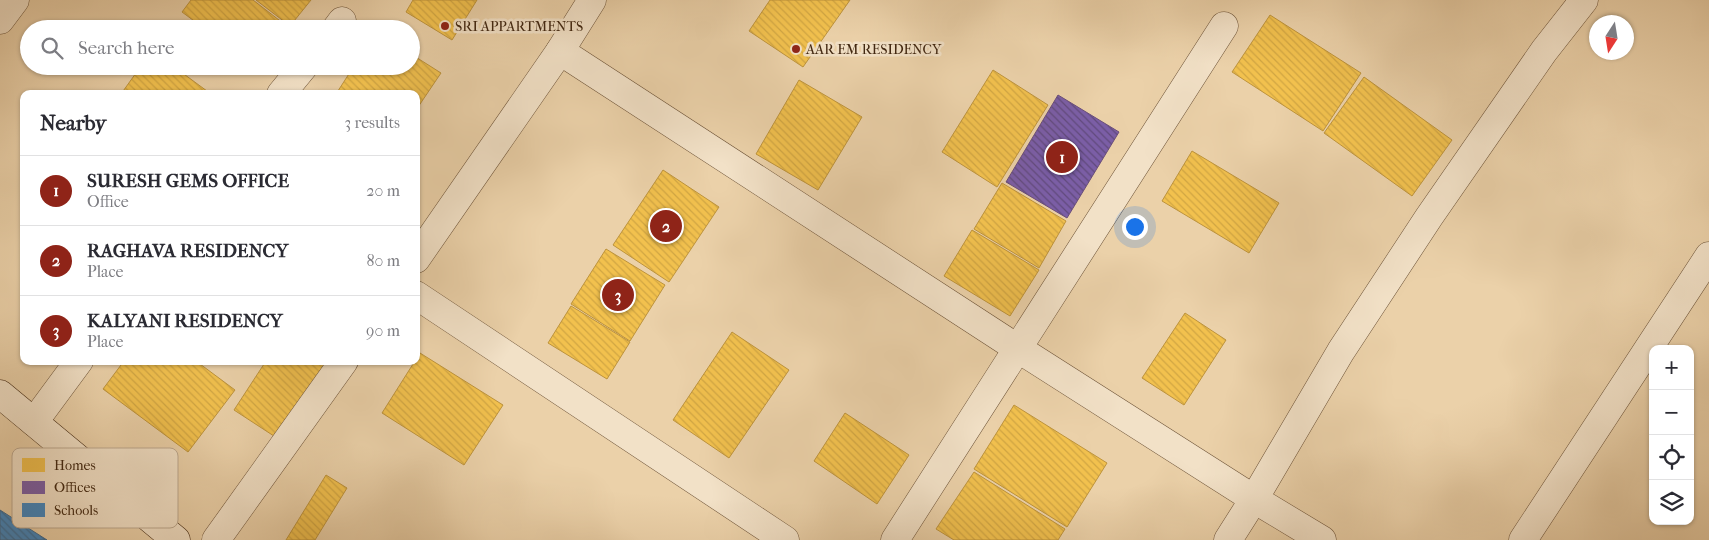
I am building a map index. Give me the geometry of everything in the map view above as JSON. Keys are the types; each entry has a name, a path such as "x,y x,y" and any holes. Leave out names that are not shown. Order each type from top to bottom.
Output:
{"street":[{"path":"0,20 15,0"},
{"path":"420,253 560,51 592,0"},
{"path":"1228,540 1341,351 1429,217 1544,51 1584,0"},
{"path":"895,540 1224,26"},
{"path":"560,51 1017,348 1254,499 1322,540"},
{"path":"284,90 297,75"},
{"path":"1523,540 1709,256"},
{"path":"420,298 785,540"},
{"path":"34,422 76,365"},
{"path":"216,540 341,365"},
{"path":"0,394 65,448"},
{"path":"162,528 176,540"}],"building: Homes":[{"path":"191,0 253,0 279,20 193,20 182,12"},
{"path":"256,0 311,0 295,20 282,20"},
{"name":"SRI APPARTMENTS","path":"413,0 477,0 452,40 406,12"},
{"name":"AAR EM RESIDENCY","path":"770,0 850,0 803,67 749,31"},
{"path":"1270,15 1361,73 1323,131 1232,72"},
{"path":"420,60 441,73 420,104 420,90 339,90 348,75 420,75"},
{"path":"993,70 1048,105 997,187 942,152"},
{"path":"135,75 185,75 206,90 124,90"},
{"path":"1364,77 1452,140 1412,196 1324,133"},
{"path":"799,80 862,117 818,190 756,154"},
{"path":"1192,151 1279,203 1249,253 1162,201"},
{"path":"663,170 719,207 669,282 613,245"},
{"path":"1002,183 1066,221 1039,268 974,229"},
{"path":"972,230 1039,270 1010,316 944,276"},
{"path":"606,249 665,285 630,341 571,304"},
{"path":"571,306 630,342 607,379 548,343"},
{"path":"1185,313 1226,340 1184,405 1142,378"},
{"path":"732,332 789,370 729,458 673,420"},
{"path":"420,353 503,405 464,465 382,413 412,365 420,365"},
{"path":"121,365 201,365 235,390 188,452 103,389"},
{"path":"263,365 328,365 280,440 234,410"},
{"path":"1014,405 1107,463 1067,527 974,469"},
{"path":"845,413 909,455 877,504 814,461"},
{"path":"974,472 1065,529 1058,540 954,540 936,529"},
{"path":"326,475 347,488 315,540 286,540"}],"building: Offices":[{"path":"1058,95 1119,132 1067,218 1006,182"}],"building: Schools":[{"path":"0,510 12,518 12,528 28,528 47,540 0,540"}],"place":[{"name":"SRI APPARTMENTS","path":"445,26"},
{"name":"AAR EM RESIDENCY","path":"796,49"},
{"name":"SURESH GEMS OFFICE","path":"1062,157"},
{"name":"RAGHAVA RESIDENCY","path":"666,226"},
{"name":"KALYANI RESIDENCY","path":"618,295"}]}
